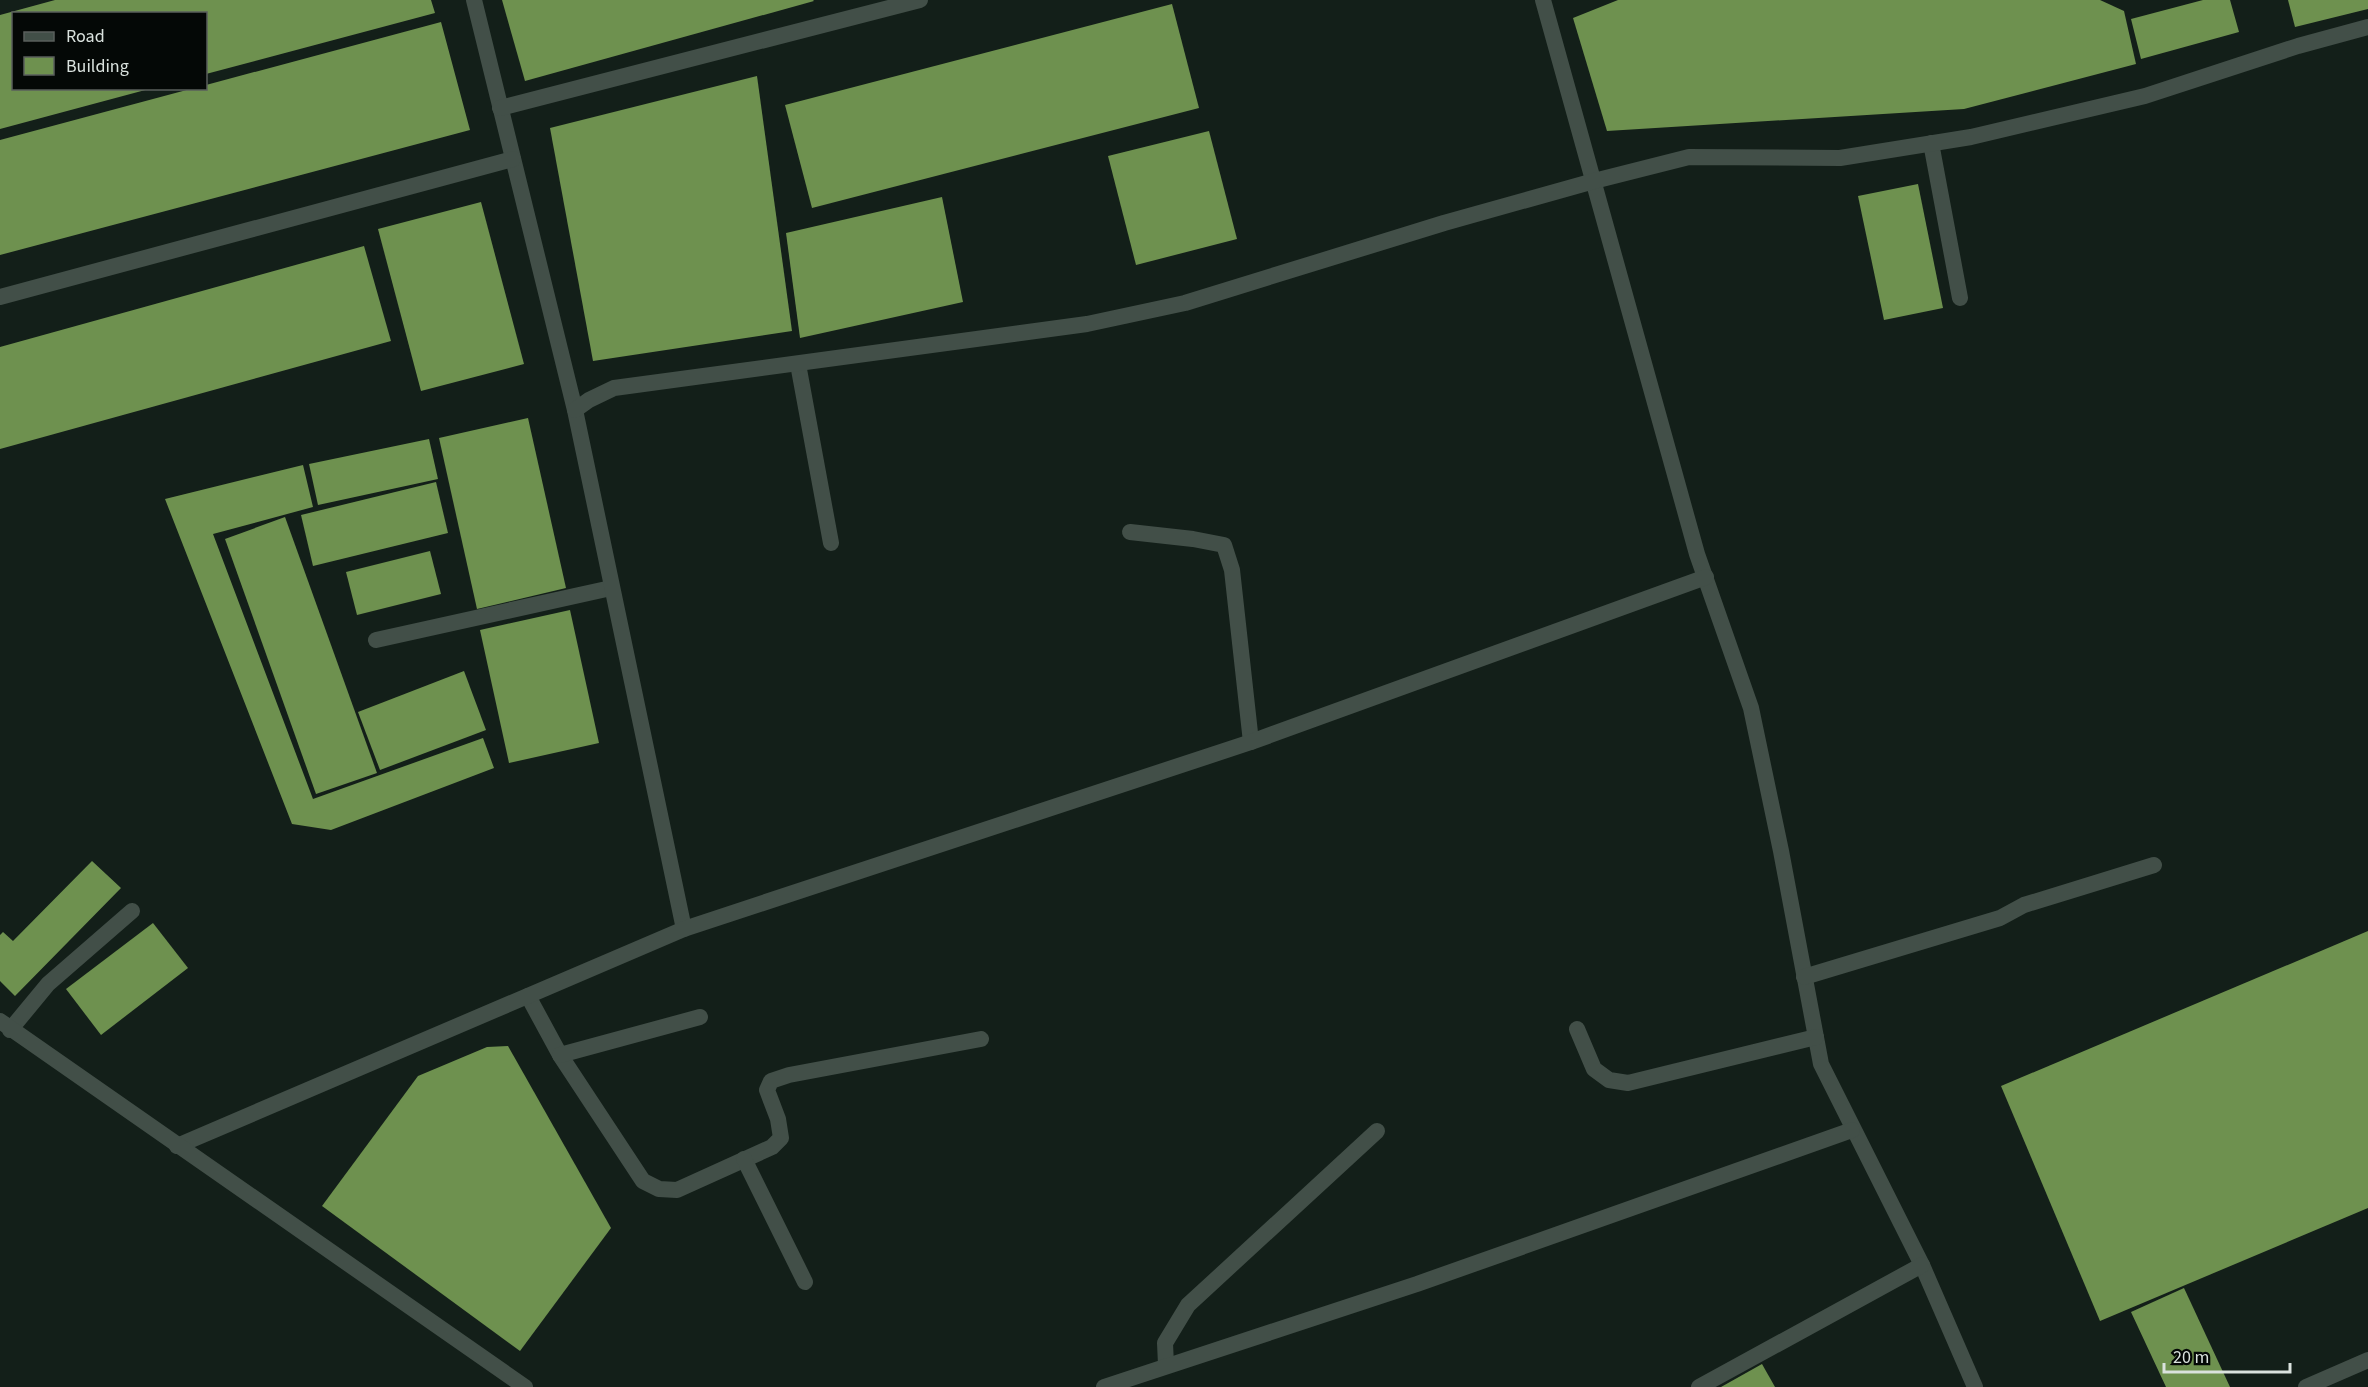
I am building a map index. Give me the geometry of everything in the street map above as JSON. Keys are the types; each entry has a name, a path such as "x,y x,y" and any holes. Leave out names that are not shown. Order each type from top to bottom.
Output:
{"street":[{"path":"474,0 575,410 684,928"},
{"path":"500,108 920,0"},
{"path":"1543,0 1697,554 1752,708 1821,1065 1922,1265 1975,1387"},
{"path":"575,410 589,400 614,388 1087,324 1185,303 1444,223 1689,157 1840,158 1971,137 2145,96 2298,46 2368,27"},
{"path":"1931,143 1960,298"},
{"path":"0,297 513,159"},
{"path":"798,364 831,543"},
{"path":"1130,532 1224,545 1232,570 1251,742"},
{"path":"177,1146 684,928 1251,742 1706,577"},
{"path":"376,640 611,588"},
{"path":"1804,977 2000,918 2024,905 2154,865"},
{"path":"132,910 5,1025 525,1387"},
{"path":"528,996 560,1055 643,1181 659,1189 677,1190 772,1147 781,1138 778,1119 767,1090 771,1081 789,1075 981,1040"},
{"path":"560,1055 700,1017"},
{"path":"1577,1029 1594,1069 1609,1080 1628,1083 1816,1037"},
{"path":"1104,1387 1417,1284 1852,1130"},
{"path":"1166,1365 1166,1343 1188,1305 1377,1131"},
{"path":"744,1159 805,1282"},
{"path":"1699,1387 1922,1265"},
{"path":"2306,1387 2368,1360"}],"building":[{"path":"55,0 431,0 435,13 207,74 207,12 12,12 12,90 145,90 0,129 0,15"},
{"path":"502,0 813,0 814,1 525,81"},
{"path":"1618,0 2100,0 2124,11 2136,64 1964,109 1607,131 1573,18"},
{"path":"2203,0 2230,0 2239,32 2141,59 2131,19"},
{"path":"2288,0 2368,0 2368,9 2295,27"},
{"path":"1172,4 1199,108 812,208 785,105"},
{"path":"441,22 470,130 0,255 0,140 187,90 207,90 207,85"},
{"path":"757,76 792,331 593,361 550,128"},
{"path":"1209,131 1237,239 1136,265 1108,156"},
{"path":"1918,184 1943,308 1884,320 1858,196"},
{"path":"942,197 963,302 800,338 786,233"},
{"path":"481,202 524,364 421,391 378,229"},
{"path":"364,246 391,341 0,449 0,347"},
{"path":"528,418 566,588 477,609 439,438"},
{"path":"429,439 438,479 318,505 309,464"},
{"path":"303,465 313,507 213,534 313,799 483,738 494,768 331,830 292,824 165,499"},
{"path":"436,482 448,533 313,566 301,515"},
{"path":"285,517 377,773 316,794 225,539"},
{"path":"430,551 441,594 357,615 346,572"},
{"path":"570,610 599,743 509,763 480,630"},
{"path":"464,671 486,730 380,770 358,712"},
{"path":"92,861 121,888 15,996 0,981 0,935 3,932 13,941"},
{"path":"153,923 188,968 101,1035 66,989"},
{"path":"2368,931 2368,1208 2100,1321 2001,1086"},
{"path":"508,1046 611,1228 520,1351 322,1206 418,1076 487,1047"},
{"path":"2184,1288 2230,1387 2166,1387 2131,1312"},
{"path":"1762,1364 1775,1387 1721,1387"}]}
